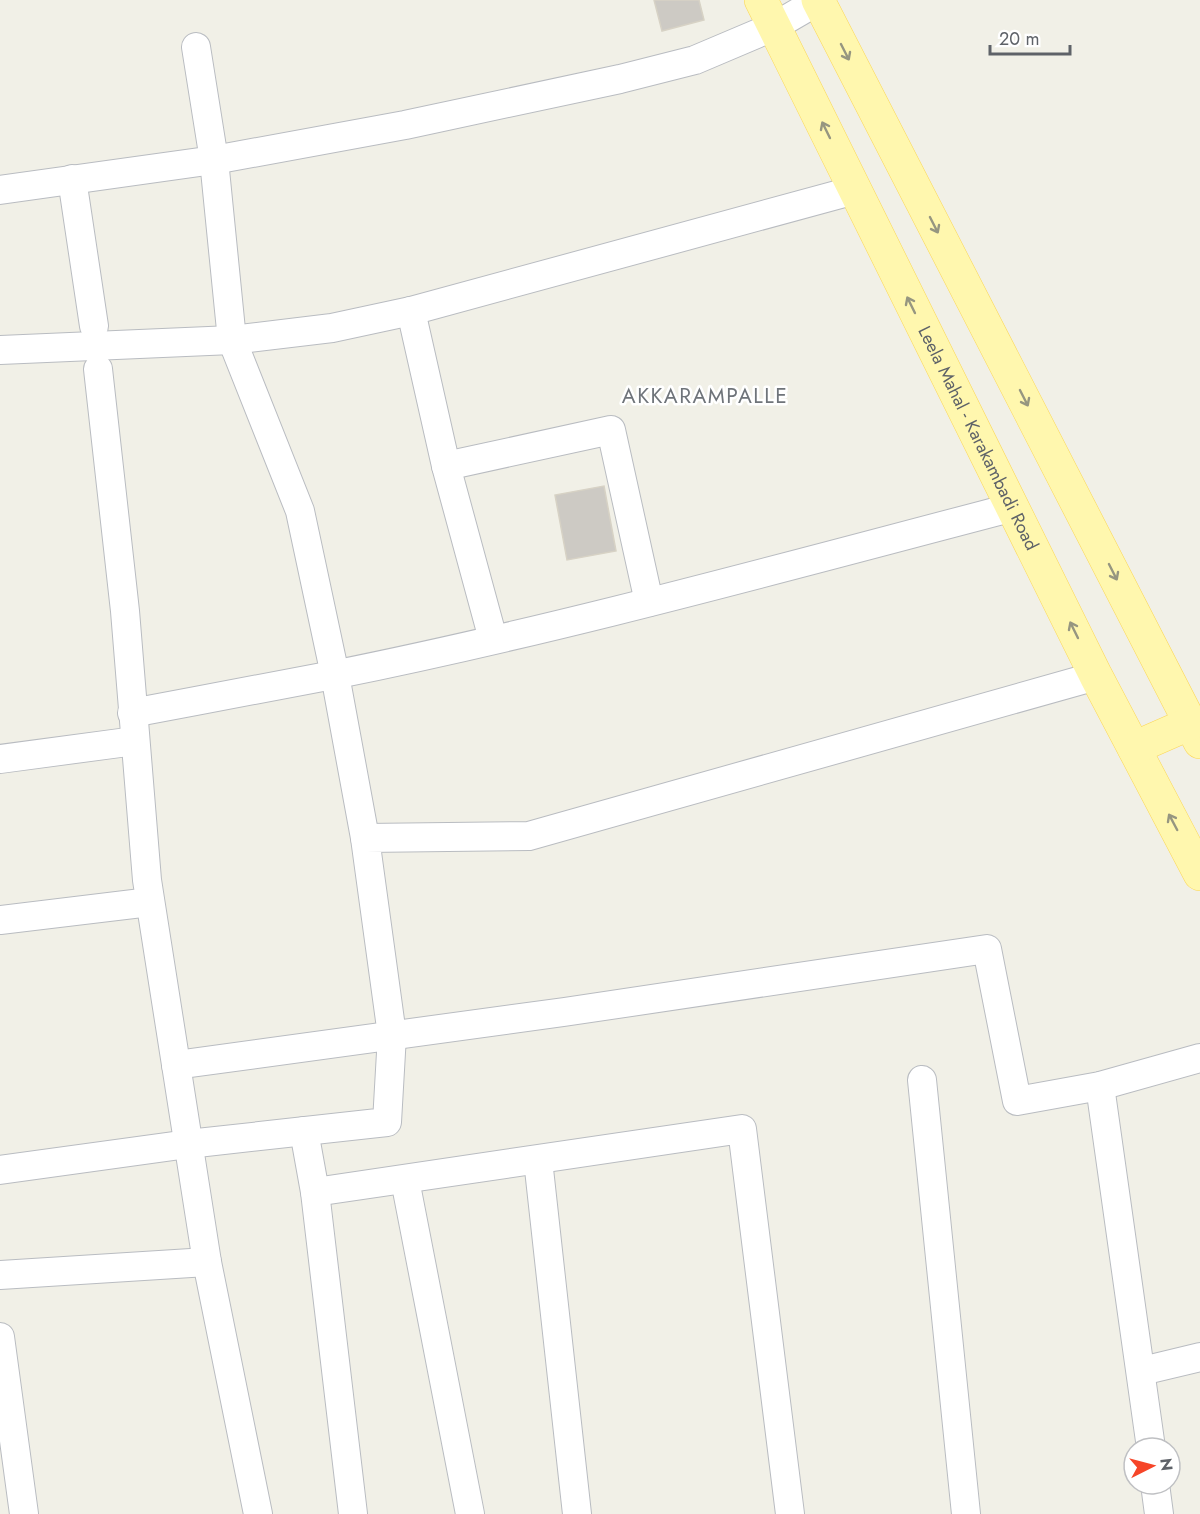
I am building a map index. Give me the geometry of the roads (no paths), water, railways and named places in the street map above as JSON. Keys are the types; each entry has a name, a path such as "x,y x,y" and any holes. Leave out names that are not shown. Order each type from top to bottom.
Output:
{"main road":[{"path":"818,0 1195,732 1134,748"},
{"name":"Leela Mahal - Karakambadi Road","path":"768,13 1096,676 1200,874"}],"street":[{"path":"0,190 214,160 405,125 620,79 695,60 768,13 818,0"},
{"path":"0,1170 189,1144 387,1122 392,1035 365,838 335,675 300,511 232,340 214,160 196,47"},
{"path":"72,179 94,326"},
{"path":"0,350 232,340 332,328 411,311 855,190"},
{"path":"411,311 446,466 493,639"},
{"path":"98,369 125,611 150,902 207,1263 258,1514"},
{"path":"446,466 611,430 649,602"},
{"path":"132,713 335,675 493,639 649,602 1014,507"},
{"path":"365,838 529,836 1096,676"},
{"path":"0,759 135,741"},
{"path":"0,920 150,902"},
{"path":"176,1065 987,949 1017,1101 1100,1086 1200,1058"},
{"path":"922,1080 966,1514"},
{"path":"1100,1086 1150,1436"},
{"path":"315,1192 742,1129 789,1514"},
{"path":"304,1131 315,1192 353,1514"},
{"path":"538,1160 577,1514"},
{"path":"405,1180 470,1514"},
{"path":"0,1275 207,1263"},
{"path":"0,1337 15,1497"},
{"path":"1142,1371 1200,1356"},
{"path":"1157,1496 1159,1514"}],"district":[{"name":"AKKARAMPALLE","path":"705,396"}]}
